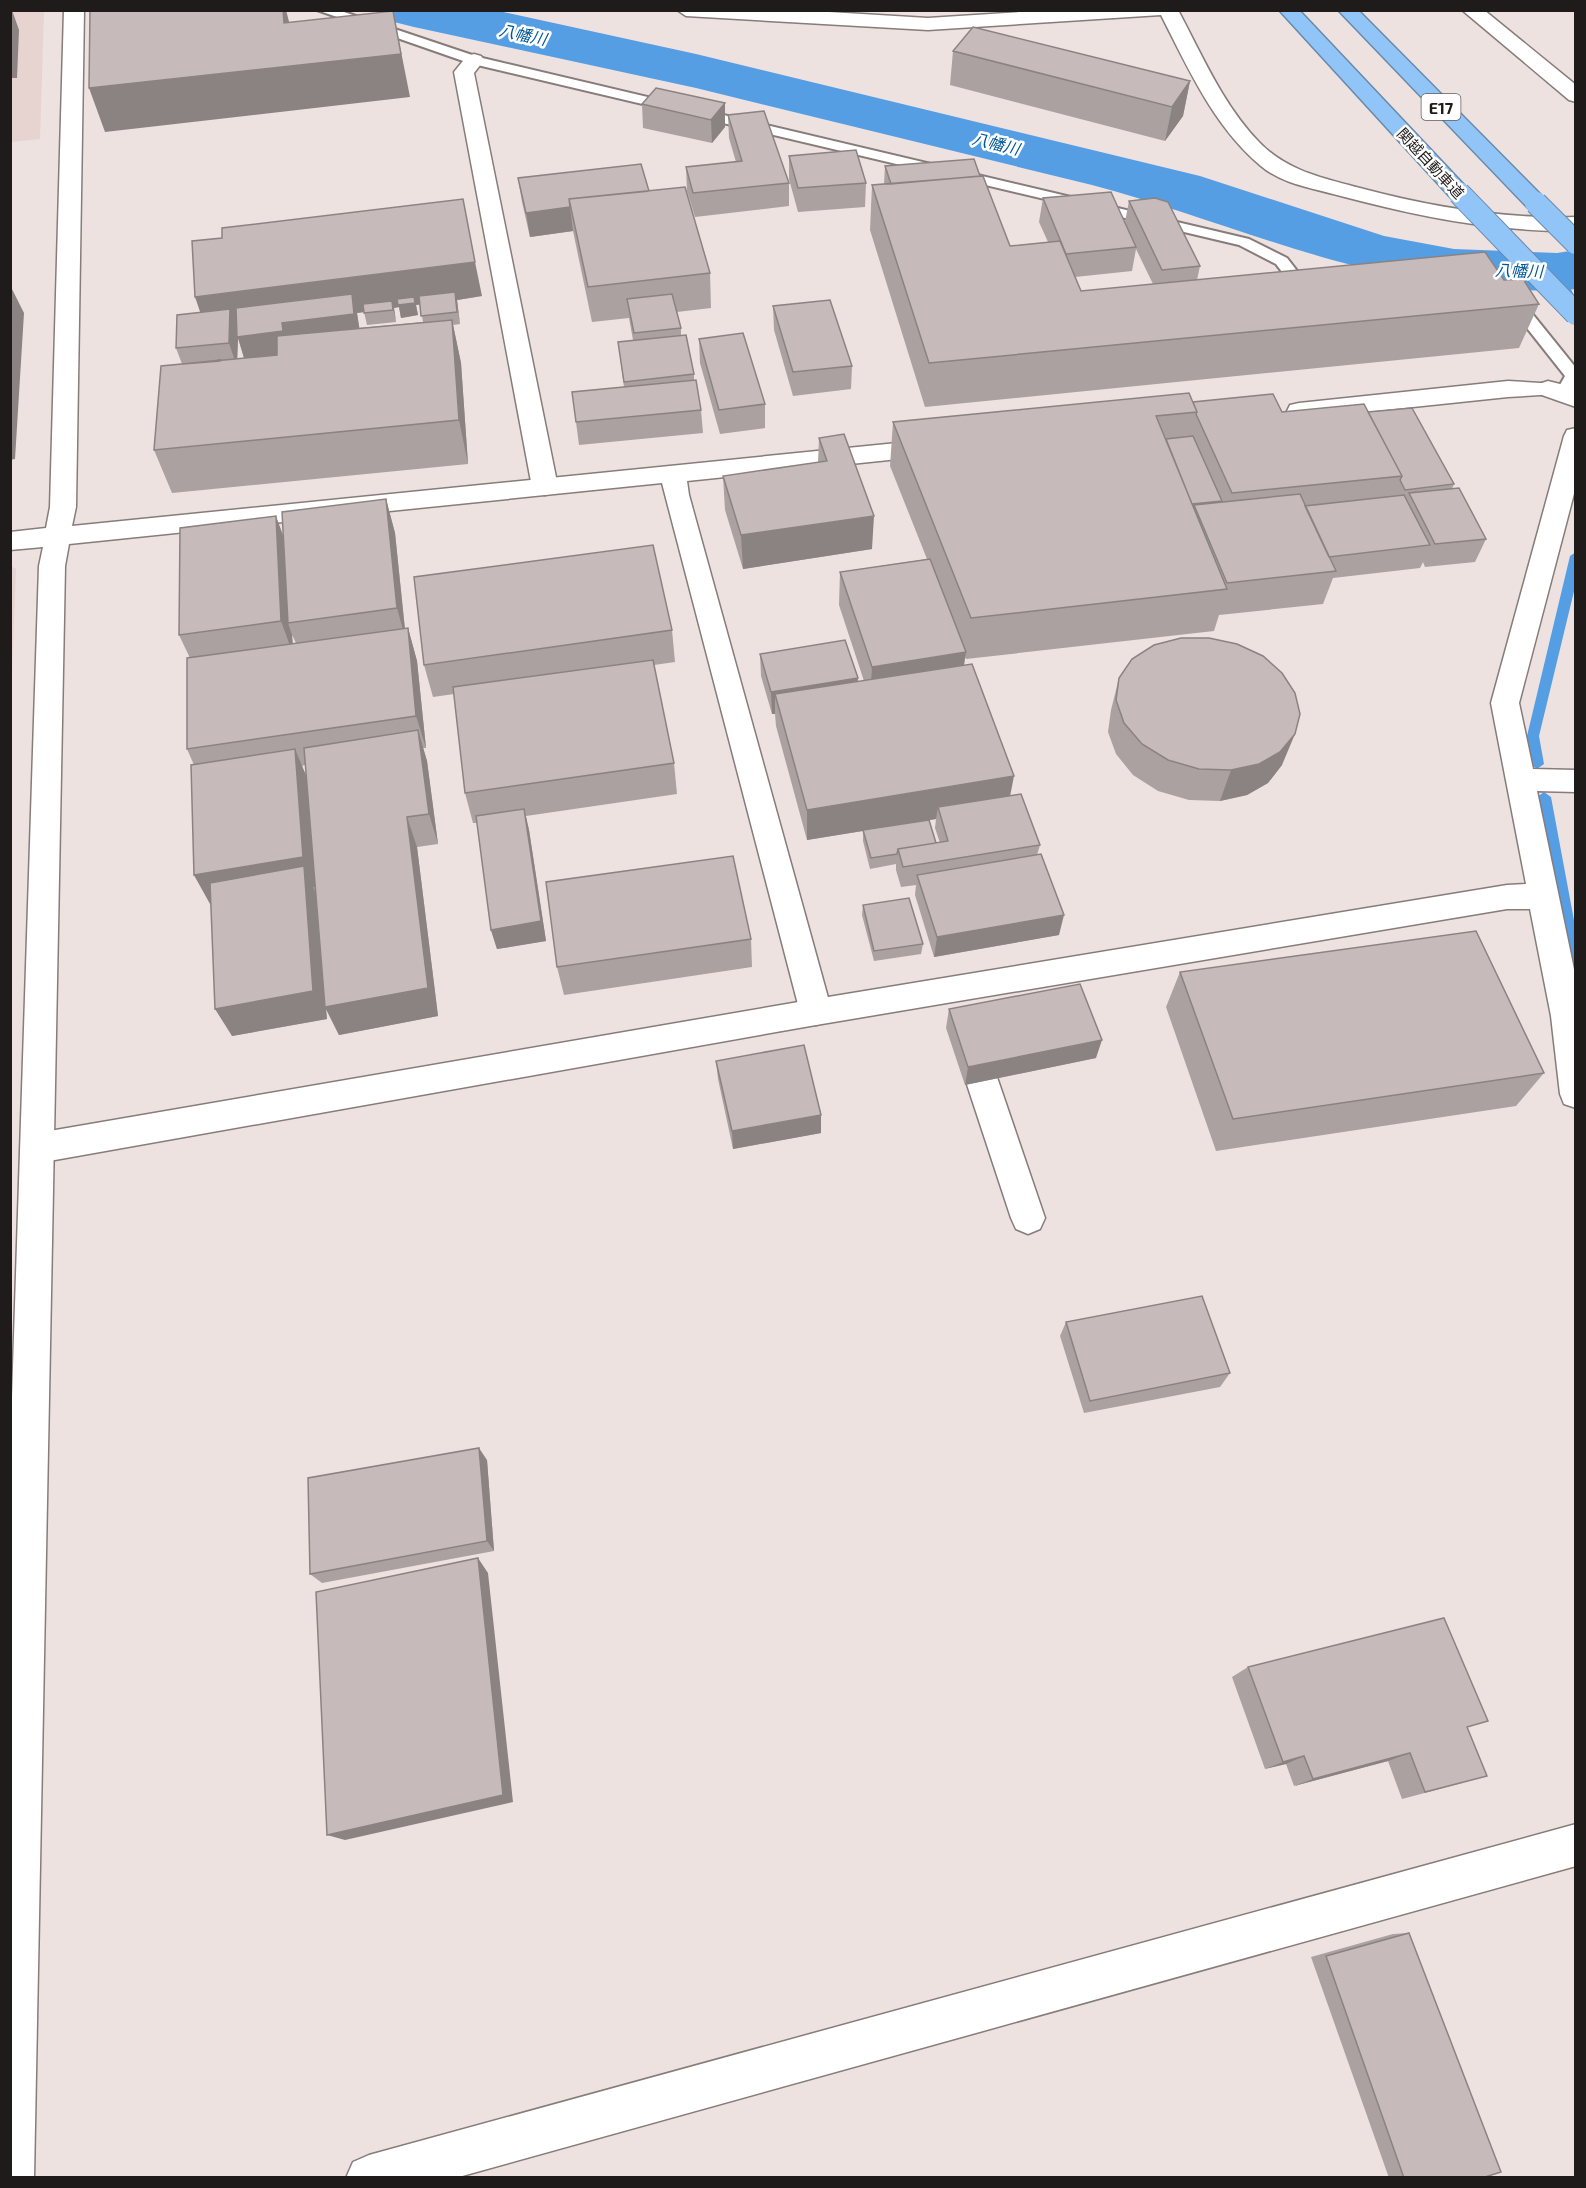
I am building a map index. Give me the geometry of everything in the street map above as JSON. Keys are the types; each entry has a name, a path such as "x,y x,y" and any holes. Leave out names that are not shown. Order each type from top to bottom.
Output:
{"highway":[{"name":"関越自動車道","path":"1288,10 1575,314"},
{"name":"E17","path":"1347,10 1575,243"}],"street":[{"path":"11,2178 24,1150 52,566 63,507 74,10"},
{"path":"686,10 721,15 938,24 1157,10"},
{"path":"1168,10 1206,81 1234,126 1275,168 1292,176 1449,216 1509,224 1575,224"},
{"path":"1471,10 1575,96"},
{"path":"474,60 464,72 545,487"},
{"path":"1280,412 1508,389 1562,393"},
{"path":"1575,436 1505,703 1567,1016 1575,1094"},
{"path":"10,541 959,445"},
{"path":"674,473 676,495 816,1012"},
{"path":"1519,780 1575,781"},
{"path":"24,1150 951,989 1507,897 1544,896"},
{"path":"951,989 1028,1218"},
{"path":"369,2178 1575,1845"}],"lane":[{"path":"323,10 474,60 1244,242 1278,256 1293,269 1307,294"},
{"path":"1516,304 1573,376 1562,393"}],"shaded area":[{"path":"11,11 44,11 40,139 11,142"},
{"path":"11,566 16,569 11,697"}],"building":[{"path":"90,10 283,10 284,23 393,11 401,54 89,88"},
{"path":"973,27 1190,81 1172,107 953,51"},
{"path":"656,88 725,103 711,120 642,104"},
{"path":"764,111 789,183 693,193 686,167 742,161 728,115"},
{"path":"856,150 866,183 798,188 789,156"},
{"path":"974,159 980,176 891,184 885,166"},
{"path":"641,164 649,191 569,199 570,207 526,213 518,178"},
{"path":"983,176 1010,246 1060,241 1081,291 1485,252 1504,280 1523,279 1539,304 929,363 872,185"},
{"path":"685,187 710,273 588,287 569,199"},
{"path":"1111,192 1136,247 1066,254 1043,198"},
{"path":"1155,198 1168,202 1200,266 1162,270 1129,201"},
{"path":"463,199 475,262 195,297 192,241 222,238 222,228"},
{"path":"455,292 457,312 421,316 419,296"},
{"path":"352,294 354,314 282,323 283,331 237,337 236,308"},
{"path":"672,294 681,328 634,333 627,299"},
{"path":"414,297 415,303 398,305 397,299"},
{"path":"830,300 852,366 793,372 773,306"},
{"path":"392,301 393,310 364,313 363,304"},
{"path":"230,309 229,343 176,348 177,315"},
{"path":"452,320 459,420 154,450 161,366 277,355 277,336"},
{"path":"743,333 765,404 719,410 699,339"},
{"path":"686,335 694,374 624,382 618,342"},
{"path":"696,380 701,410 576,422 572,392"},
{"path":"1189,393 1197,412 1156,416 1227,589 971,618 893,422"},
{"path":"1273,394 1282,412 1364,404 1402,476 1232,493 1196,414 1193,402"},
{"path":"1412,408 1454,484 1405,490 1400,480 1402,476 1368,412"},
{"path":"844,434 874,516 741,535 723,476 827,461 819,438"},
{"path":"1193,436 1222,501 1192,504 1166,439"},
{"path":"1459,488 1486,539 1435,544 1409,493"},
{"path":"1300,494 1336,571 1227,583 1194,505"},
{"path":"1404,495 1430,545 1329,557 1305,506"},
{"path":"386,499 397,608 288,623 282,512"},
{"path":"276,516 281,621 179,635 180,528"},
{"path":"653,545 672,630 424,665 414,577"},
{"path":"930,559 966,652 872,667 840,572"},
{"path":"408,628 416,716 187,749 187,658"},
{"path":"1181,638 1209,638 1237,644 1263,656 1282,673 1295,693 1300,714 1295,734 1280,752 1259,764 1231,770 1199,769 1168,760 1142,744 1124,723 1116,700 1119,678 1132,659 1154,645"},
{"path":"845,640 858,678 771,692 760,654"},
{"path":"653,660 674,763 465,793 453,687"},
{"path":"972,664 1014,776 807,810 775,694"},
{"path":"418,730 429,814 407,817 428,988 325,1007 304,748"},
{"path":"295,749 303,857 194,875 191,765"},
{"path":"1021,794 1040,845 903,867 898,849 948,841 938,807"},
{"path":"524,809 541,921 491,930 476,816"},
{"path":"929,820 936,843 898,849 897,854 871,858 863,830"},
{"path":"1041,854 1064,915 937,937 917,875"},
{"path":"733,856 751,939 557,967 546,882"},
{"path":"304,866 313,991 215,1009 210,883"},
{"path":"909,898 923,944 874,951 863,905"},
{"path":"1476,931 1544,1073 1233,1119 1180,972"},
{"path":"1080,984 1102,1040 968,1067 949,1009"},
{"path":"804,1045 821,1115 732,1131 716,1061"},
{"path":"1202,1296 1230,1373 1090,1401 1066,1322"},
{"path":"479,1448 487,1541 310,1574 308,1478"},
{"path":"478,1558 503,1795 327,1835 316,1592"},
{"path":"1444,1618 1488,1721 1467,1727 1487,1776 1425,1792 1410,1753 1313,1779 1304,1756 1283,1762 1248,1667"},
{"path":"1409,1933 1501,2172 1482,2178 1404,2178 1326,1956"}],"waterway":[{"name":"八幡川","path":"414,10 696,71 1110,171 1178,189 1372,253 1454,268 1557,272 1576,269"},
{"path":"1557,272 1572,303"},
{"path":"1537,764 1533,736 1576,556"},
{"path":"1544,797 1576,972"}]}
